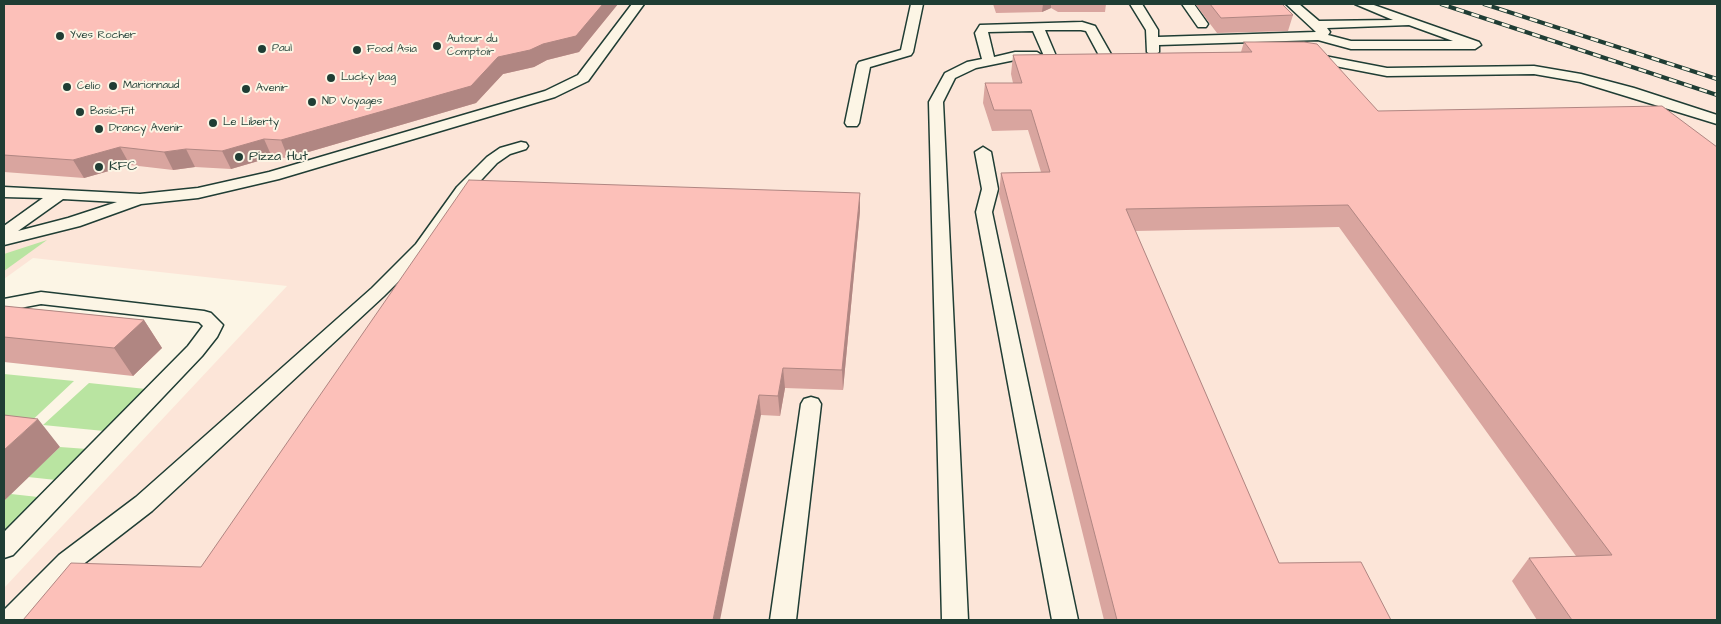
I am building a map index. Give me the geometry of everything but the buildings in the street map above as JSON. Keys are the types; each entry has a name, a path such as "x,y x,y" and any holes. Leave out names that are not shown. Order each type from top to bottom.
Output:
{"lane":[{"path":"4,192 140,199 198,193 273,176 550,94 583,78 638,4"},
{"path":"852,123 864,65 907,52 917,4"},
{"path":"1136,4 1152,30 1153,48"},
{"path":"1188,4 1202,24"},
{"path":"1292,4 1317,31 1351,45 1475,45 1360,4"},
{"path":"1087,56 1129,56 1153,48 1416,23"},
{"path":"989,61 981,33 984,28 1082,26 1091,29 1106,56"},
{"path":"1037,27 1050,56"},
{"path":"1153,48 1192,55"},
{"path":"1298,55 1387,72 1534,70 1621,89 1717,120"},
{"path":"955,620 936,102 950,76 972,65 1015,56 1069,56"},
{"path":"11,620 68,562 144,504 378,292 422,248 463,190 492,160 504,151 521,146"},
{"path":"983,152 990,189 984,212 1065,620"},
{"path":"4,240 9,230 60,194"},
{"path":"4,240 119,209 140,199"},
{"path":"4,305 41,298 204,317 212,325 210,334 195,351 4,548"},
{"path":"783,620 810,404"}],"shaded area":[{"path":"4,4 1717,4 1717,620 4,620 4,588 287,286 33,258 4,279"}],"green space":[{"path":"47,240 4,271 4,254"},
{"path":"4,374 74,381 25,427 4,456"},
{"path":"89,383 146,389 104,431 43,425"},
{"path":"60,447 87,449 56,480 28,477"},
{"path":"11,494 38,497 4,532 4,501"}],"railway":[{"path":"1441,4 1717,95"},
{"path":"1484,4 1717,79"}],"place":[{"name":"Yves Rocher","path":"60,36"},
{"name":"Autour du Comptoir","path":"437,46"},
{"name":"Paul","path":"262,49"},
{"name":"Food Asia","path":"357,50"},
{"name":"Lucky bag","path":"331,78"},
{"name":"Marionnaud","path":"113,86"},
{"name":"Celio","path":"67,87"},
{"name":"Avenir","path":"246,89"},
{"name":"ND Voyages","path":"312,102"},
{"name":"Basic-Fit","path":"80,112"},
{"name":"Le Liberty","path":"213,123"},
{"name":"Drancy Avenir","path":"99,129"},
{"name":"Pizza Hut","path":"239,157"},
{"name":"KFC","path":"99,167"}]}
